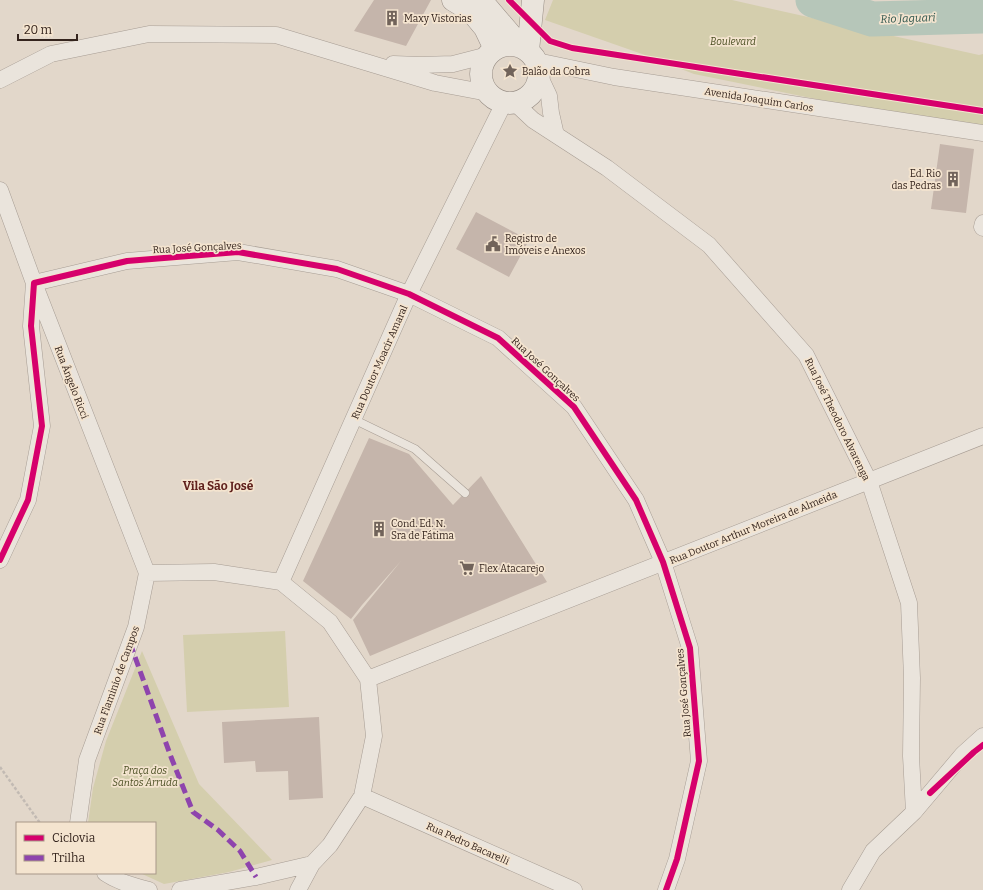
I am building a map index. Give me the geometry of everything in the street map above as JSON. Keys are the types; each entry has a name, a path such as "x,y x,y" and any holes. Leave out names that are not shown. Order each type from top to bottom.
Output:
{"street":[{"path":"453,0 471,11 485,28 492,52"},
{"path":"479,0 486,6 531,59 549,96 556,135"},
{"path":"0,80 51,54 149,34 276,35 435,83 502,100 524,100 532,94 538,86 531,59 532,6"},
{"path":"370,64 453,64 492,52 508,45 531,59"},
{"path":"492,52 483,64 481,74 483,84 502,100"},
{"name":"Avenida Joaquim Carlos","path":"531,59 614,77 983,133"},
{"name":"Rua José Theodoro Alvarenga","path":"502,100 607,168 709,245 806,355 869,481 909,603 912,678 911,756 914,812"},
{"name":"Rua Doutor Moacir Amaral","path":"281,582 409,294 502,100"},
{"name":"Rua Ângelo Ricci","path":"0,190 34,283 147,573"},
{"path":"983,223 983,228"},
{"name":"Rua José Gonçalves","path":"34,283 127,261 238,252 336,269 409,294 498,338 574,407 636,500 663,562 690,648 699,761 677,859 666,890"},
{"path":"0,560 28,500 42,426 31,326 34,283"},
{"name":"Rua Doutor Arthur Moreira de Almeida","path":"368,679 983,436"},
{"path":"147,573 214,572 281,582 330,622 368,679 374,736 362,796 330,845 312,864 298,890"},
{"name":"Rua Flaminio de Campos","path":"78,822 87,760 136,627 147,573"},
{"path":"850,890 873,851 914,812 963,754 983,736"},
{"name":"Rua Pedro Bacarelli","path":"362,796 574,890"},
{"path":"180,890 256,877 312,864"},
{"path":"107,874 149,890"}],"lane":[{"path":"354,419 415,449 465,493"}],"path":[{"path":"0,767 39,822"}],"green space":[{"name":"Boulevard","path":"553,0 732,0 979,55 983,54 983,128 855,107 694,74 545,20"},
{"path":"285,631 289,707 187,712 183,635"},
{"name":"Praça dos Santos Arruda","path":"142,651 199,784 272,860 229,872 164,884 142,874 156,874 156,822 88,822 93,788 106,741"}],"building":[{"name":"Maxy Vistorias","path":"374,0 431,0 406,46 354,31"},
{"name":"Ed. Rio das Pedras","path":"940,144 974,149 966,213 931,209"},
{"name":"Registro de Imóveis e Anexos","path":"476,212 529,240 509,277 456,249"},
{"path":"369,438 409,454 453,505 481,476 547,582 370,656 353,620 401,561 351,619 303,581"},
{"path":"319,717 323,798 289,800 288,771 256,772 255,761 224,763 222,722"}],"waterway":[{"name":"Rio Jaguari","path":"813,0 872,19 983,16"}],"marked path":[{"path":"130,643 171,757 193,812 218,830 240,851 256,877"}],"cycle path":[{"path":"509,0 550,41 572,48 983,111"},
{"path":"0,560 28,500 42,426 31,326 34,283 127,261 238,252 337,269 409,294 498,338 574,407 636,500 663,562 690,648 699,761 677,859 666,890"},
{"path":"930,793 983,745"}],"place":[{"name":"Maxy Vistorias","path":"392,18"},
{"name":"Balão da Cobra","path":"510,71"},
{"name":"Ed. Rio das Pedras","path":"953,179"},
{"name":"Registro de Imóveis e Anexos","path":"493,244"},
{"name":"Cond. Ed. N. Sra de Fátima","path":"379,529"},
{"name":"Flex Atacarejo","path":"467,568"}],"district":[{"name":"Vila São José","path":"218,486"}]}
